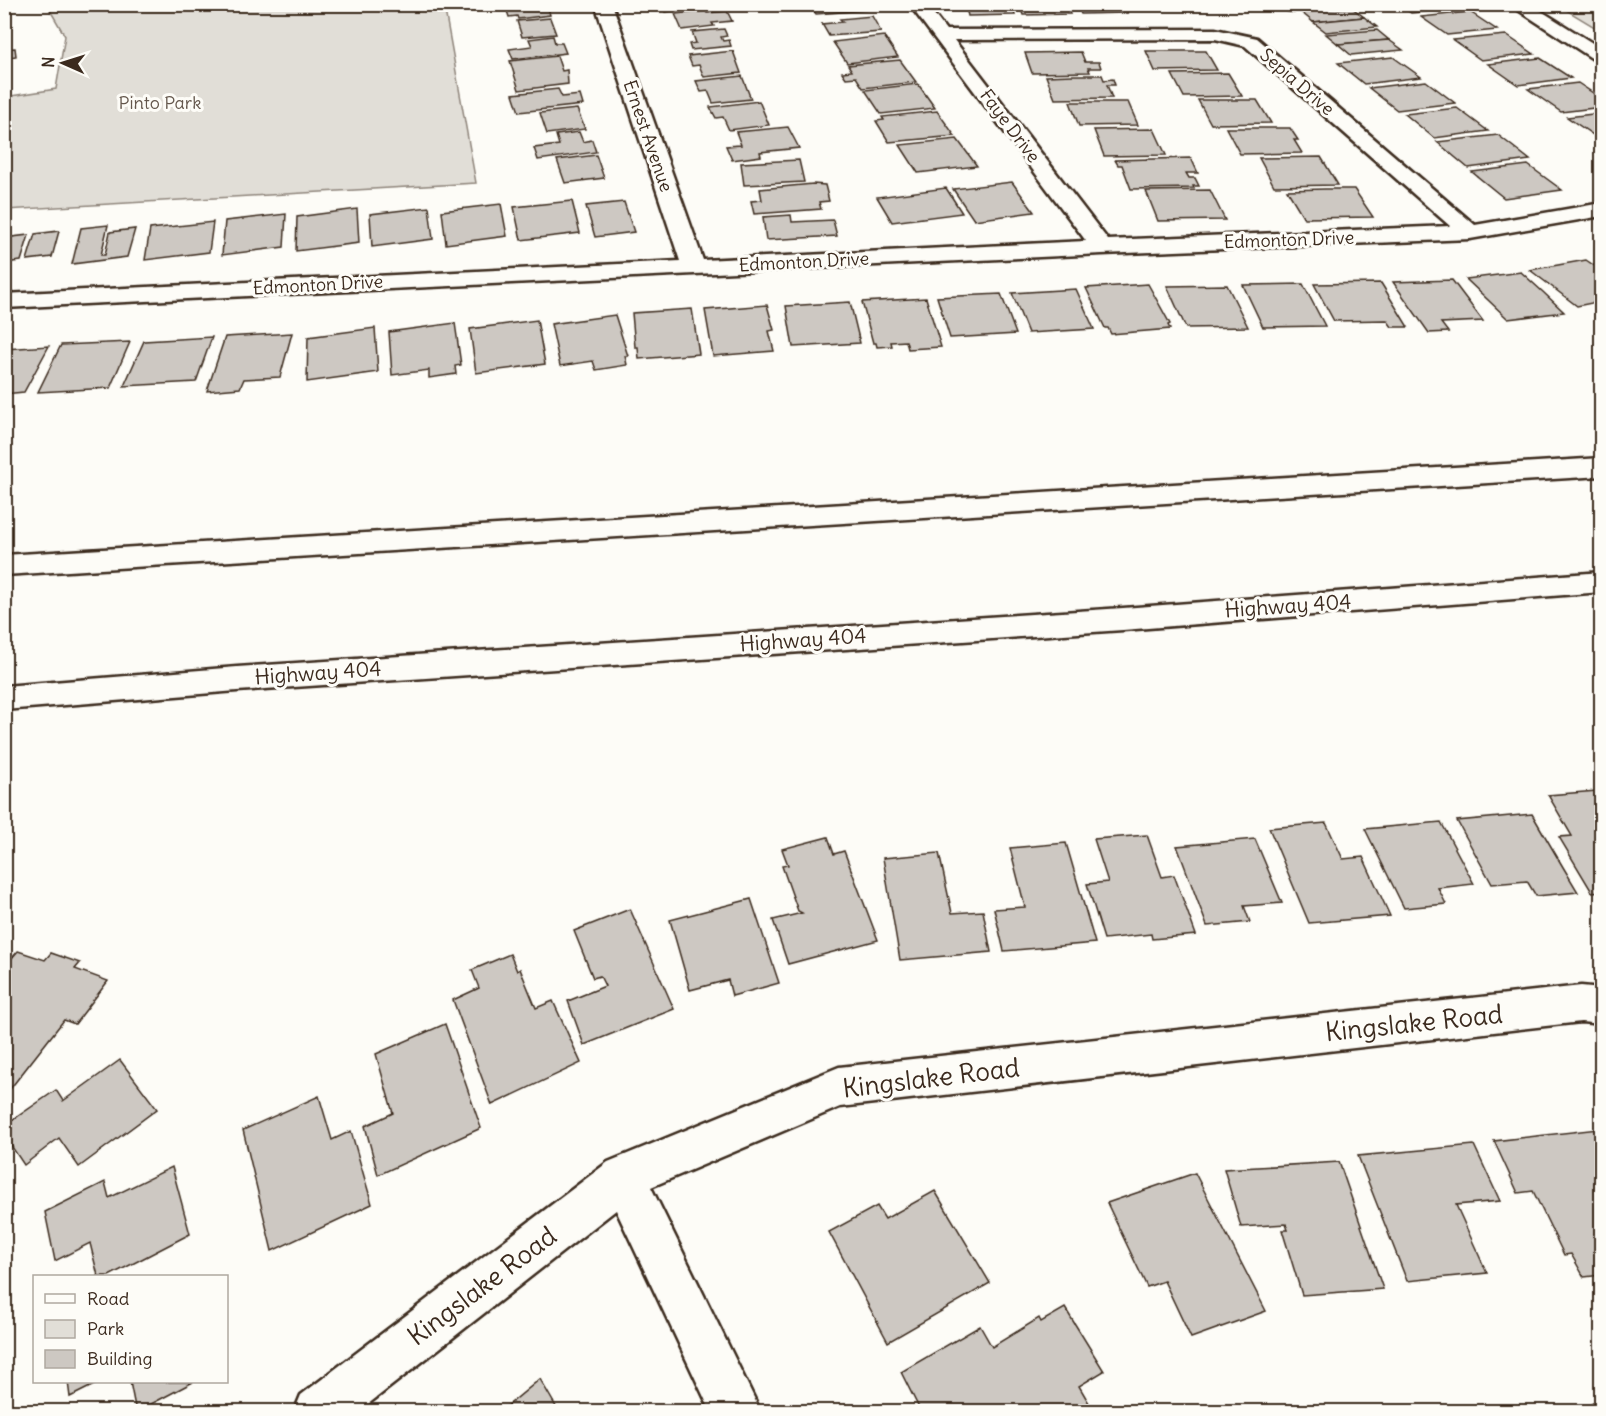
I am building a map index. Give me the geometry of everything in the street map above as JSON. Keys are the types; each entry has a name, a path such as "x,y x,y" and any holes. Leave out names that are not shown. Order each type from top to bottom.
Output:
{"main road":[{"name":"Ernest Avenue","path":"603,4 694,267"},
{"name":"Faye Drive","path":"917,4 1102,247"},
{"path":"1517,4 1602,57"},
{"name":"Sepia Drive","path":"940,35 1215,34 1251,42 1470,232"},
{"name":"Edmonton Drive","path":"4,301 1102,247 1470,232 1602,209"},
{"path":"4,566 1602,467"},
{"name":"Highway 404","path":"4,698 249,678 1111,620 1602,582"},
{"path":"4,711 70,694"},
{"name":"Kingslake Road","path":"318,1412 623,1178 839,1087 1581,1004 1602,1006"},
{"path":"623,1178 737,1412"}],"green space":[{"name":"Pinto Park","path":"47,5 444,5 476,183 5,210 5,97 56,89 65,36"},
{"path":"1558,5 1601,5 1601,31"}],"building":[{"path":"513,4 547,4 550,15 518,19 517,16 509,17 506,8 514,7"},
{"path":"661,4 696,4 699,8 665,12"},
{"path":"810,4 862,4 866,10 816,14"},
{"path":"965,4 1011,4 1015,15 968,16"},
{"path":"1019,4 1065,4 1070,14 1023,15"},
{"path":"1077,4 1123,4 1128,13 1081,14"},
{"path":"1273,4 1302,4 1294,13 1270,8"},
{"path":"1398,4 1456,4 1462,8 1411,13"},
{"path":"1351,7 1364,17 1313,22 1301,12"},
{"path":"706,11 707,13 727,11 732,21 682,30 675,14"},
{"path":"1470,12 1497,30 1447,35 1421,17"},
{"path":"872,16 881,32 829,36 822,24 843,22 840,19"},
{"path":"1364,17 1377,27 1326,32 1313,22"},
{"path":"550,18 556,34 522,37 517,21"},
{"path":"724,29 727,36 721,37 723,41 729,40 731,46 691,50 689,44 696,43 692,32"},
{"path":"1377,30 1389,40 1338,44 1326,34"},
{"path":"1506,35 1534,54 1481,60 1453,40"},
{"path":"553,36 555,43 562,43 566,53 513,59 509,49 532,46 529,39"},
{"path":"884,36 898,57 847,63 833,42"},
{"path":"1389,40 1403,50 1351,55 1338,44"},
{"path":"15,48 16,56 4,58 4,49"},
{"path":"733,51 741,73 704,77 699,65 692,66 688,56"},
{"path":"1146,51 1206,51 1217,70 1155,71"},
{"path":"1081,52 1085,62 1099,62 1101,68 1088,68 1090,72 1032,73 1025,53"},
{"path":"557,56 562,71 567,70 568,84 519,90 510,61"},
{"path":"1393,57 1421,77 1364,84 1338,63"},
{"path":"1540,58 1571,78 1518,85 1488,64"},
{"path":"900,60 916,82 863,88 856,77 846,78 842,72 852,71 848,65"},
{"path":"1228,73 1242,96 1184,97 1172,74"},
{"path":"1102,75 1104,80 1113,79 1115,85 1107,85 1112,98 1055,99 1046,76"},
{"path":"742,76 751,99 713,103 708,91 701,92 696,81"},
{"path":"1426,81 1455,103 1397,110 1369,88"},
{"path":"1578,83 1602,99 1602,107 1561,112 1528,89"},
{"path":"918,84 935,108 881,114 865,90"},
{"path":"558,89 562,97 580,95 583,105 519,112 513,94"},
{"path":"1198,100 1257,100 1271,123 1211,124"},
{"path":"759,101 769,125 729,130 723,117 716,118 710,107"},
{"path":"1070,102 1128,102 1138,125 1079,126"},
{"path":"1457,108 1488,131 1434,138 1405,114"},
{"path":"577,109 585,129 547,134 540,113"},
{"path":"937,111 955,136 889,142 876,121 884,120 882,117"},
{"path":"1602,113 1602,141 1567,117 1593,114"},
{"path":"788,127 799,148 760,152 761,156 732,160 726,146 741,145 736,132"},
{"path":"1226,128 1290,128 1298,140 1294,140 1302,153 1240,154"},
{"path":"1154,129 1166,155 1104,156 1094,130"},
{"path":"579,132 583,142 592,140 596,152 538,160 534,148 559,145 556,135"},
{"path":"1498,135 1530,160 1468,168 1437,142"},
{"path":"957,139 977,166 918,173 900,145"},
{"path":"596,155 604,178 565,183 557,160"},
{"path":"1321,157 1338,185 1274,186 1259,158"},
{"path":"1191,158 1198,173 1186,173 1189,178 1195,178 1199,186 1193,186 1194,188 1131,189 1122,165 1118,165 1115,160"},
{"path":"799,160 804,182 744,185 741,163"},
{"path":"1528,165 1562,190 1504,198 1472,172"},
{"path":"1012,182 1034,212 974,220 953,189"},
{"path":"825,185 829,201 819,202 821,209 754,214 751,201 762,200 760,189"},
{"path":"946,188 962,213 892,222 877,197"},
{"path":"1354,189 1373,217 1304,218 1287,190"},
{"path":"1210,190 1225,220 1158,221 1146,191"},
{"path":"572,201 580,233 521,240 514,207"},
{"path":"624,202 634,232 595,237 586,206"},
{"path":"501,204 507,236 446,244 442,211"},
{"path":"429,207 433,239 372,247 370,214"},
{"path":"357,209 359,243 296,251 297,217"},
{"path":"286,214 284,247 222,255 225,221"},
{"path":"791,215 792,222 833,220 837,236 766,240 763,217"},
{"path":"213,222 209,252 145,260 150,229"},
{"path":"108,225 101,255 105,255 110,232 135,229 127,257 72,264 81,228"},
{"path":"59,231 52,257 27,260 35,234"},
{"path":"29,235 21,261 4,263 4,238"},
{"path":"1586,260 1602,271 1602,301 1577,306 1530,270"},
{"path":"1521,272 1564,312 1508,319 1466,279"},
{"path":"1452,280 1483,321 1441,323 1448,332 1429,333 1393,282"},
{"path":"1381,283 1408,327 1392,327 1387,320 1334,321 1314,284"},
{"path":"1148,284 1170,324 1168,325 1170,329 1111,334 1108,328 1105,328 1086,288"},
{"path":"1303,284 1325,326 1263,327 1243,285"},
{"path":"1227,285 1248,327 1186,328 1167,286"},
{"path":"1076,289 1094,329 1028,333 1012,293"},
{"path":"1001,294 1016,334 950,338 937,297"},
{"path":"926,298 941,347 908,349 906,341 891,342 892,346 877,347 876,343 873,343 862,302"},
{"path":"850,302 860,343 793,347 786,306"},
{"path":"767,305 774,330 769,331 774,351 713,356 705,310"},
{"path":"692,309 699,354 639,359 638,347 635,347 632,313"},
{"path":"615,315 628,356 625,356 627,365 596,370 593,361 560,366 551,324"},
{"path":"537,320 545,364 476,373 470,329"},
{"path":"455,323 461,365 455,366 456,374 429,378 429,370 392,375 389,332"},
{"path":"375,328 378,372 307,382 308,337"},
{"path":"292,333 280,377 244,379 240,388 207,391 225,337"},
{"path":"212,337 196,382 124,386 144,341"},
{"path":"130,342 110,388 38,392 61,345"},
{"path":"49,346 24,392 4,394 4,349"},
{"path":"1597,791 1602,799 1602,891 1592,892 1559,837 1572,836 1548,795"},
{"path":"1532,814 1578,892 1536,896 1527,881 1492,884 1457,821"},
{"path":"1441,822 1474,884 1438,888 1446,904 1404,908 1365,829"},
{"path":"1326,823 1343,859 1363,857 1390,916 1309,923 1269,828"},
{"path":"1147,835 1162,877 1174,875 1196,935 1152,939 1151,934 1104,939 1087,884 1108,882 1094,839"},
{"path":"828,837 834,854 844,851 878,940 788,964 773,920 802,913 798,911 782,866 788,865 782,849"},
{"path":"1255,839 1282,903 1244,906 1250,922 1207,926 1177,846"},
{"path":"1066,843 1095,943 1004,951 994,909 1025,907 1010,848"},
{"path":"939,853 952,913 983,911 991,952 900,960 883,858"},
{"path":"751,899 779,983 732,996 728,980 690,990 670,920"},
{"path":"630,909 674,1009 584,1045 568,1001 605,986 600,976 593,978 574,931"},
{"path":"18,951 45,960 51,953 80,963 75,969 108,981 75,1024 64,1020 10,1089 4,1087 4,967"},
{"path":"510,954 517,971 520,969 536,1008 553,1001 581,1063 492,1105 453,1000 479,988 472,970"},
{"path":"445,1024 481,1128 378,1175 365,1126 393,1113 376,1054"},
{"path":"120,1060 157,1109 79,1167 59,1138 24,1165 4,1135 4,1126 56,1090 63,1101"},
{"path":"319,1096 332,1140 351,1131 372,1204 272,1251 243,1130"},
{"path":"1598,1129 1602,1137 1602,1275 1584,1277 1571,1254 1564,1255 1533,1191 1518,1193 1494,1141"},
{"path":"1474,1145 1500,1201 1456,1205 1487,1273 1407,1281 1358,1156"},
{"path":"1339,1162 1383,1289 1302,1295 1282,1230 1288,1230 1286,1224 1241,1227 1224,1169"},
{"path":"172,1167 190,1234 111,1275 98,1275 90,1243 55,1261 45,1212 105,1182 109,1198"},
{"path":"1195,1173 1266,1311 1191,1338 1164,1281 1147,1287 1107,1203"},
{"path":"935,1191 990,1283 888,1342 829,1232 877,1206 885,1219"},
{"path":"1065,1308 1104,1371 1079,1386 1089,1403 1075,1412 921,1412 901,1372 980,1326 992,1347 1039,1318 1041,1322"},
{"path":"540,1379 559,1412 500,1412"},
{"path":"68,1383 98,1383 70,1397"},
{"path":"130,1383 191,1383 136,1412"},
{"path":"1602,1396 1602,1412 1581,1412"}]}
